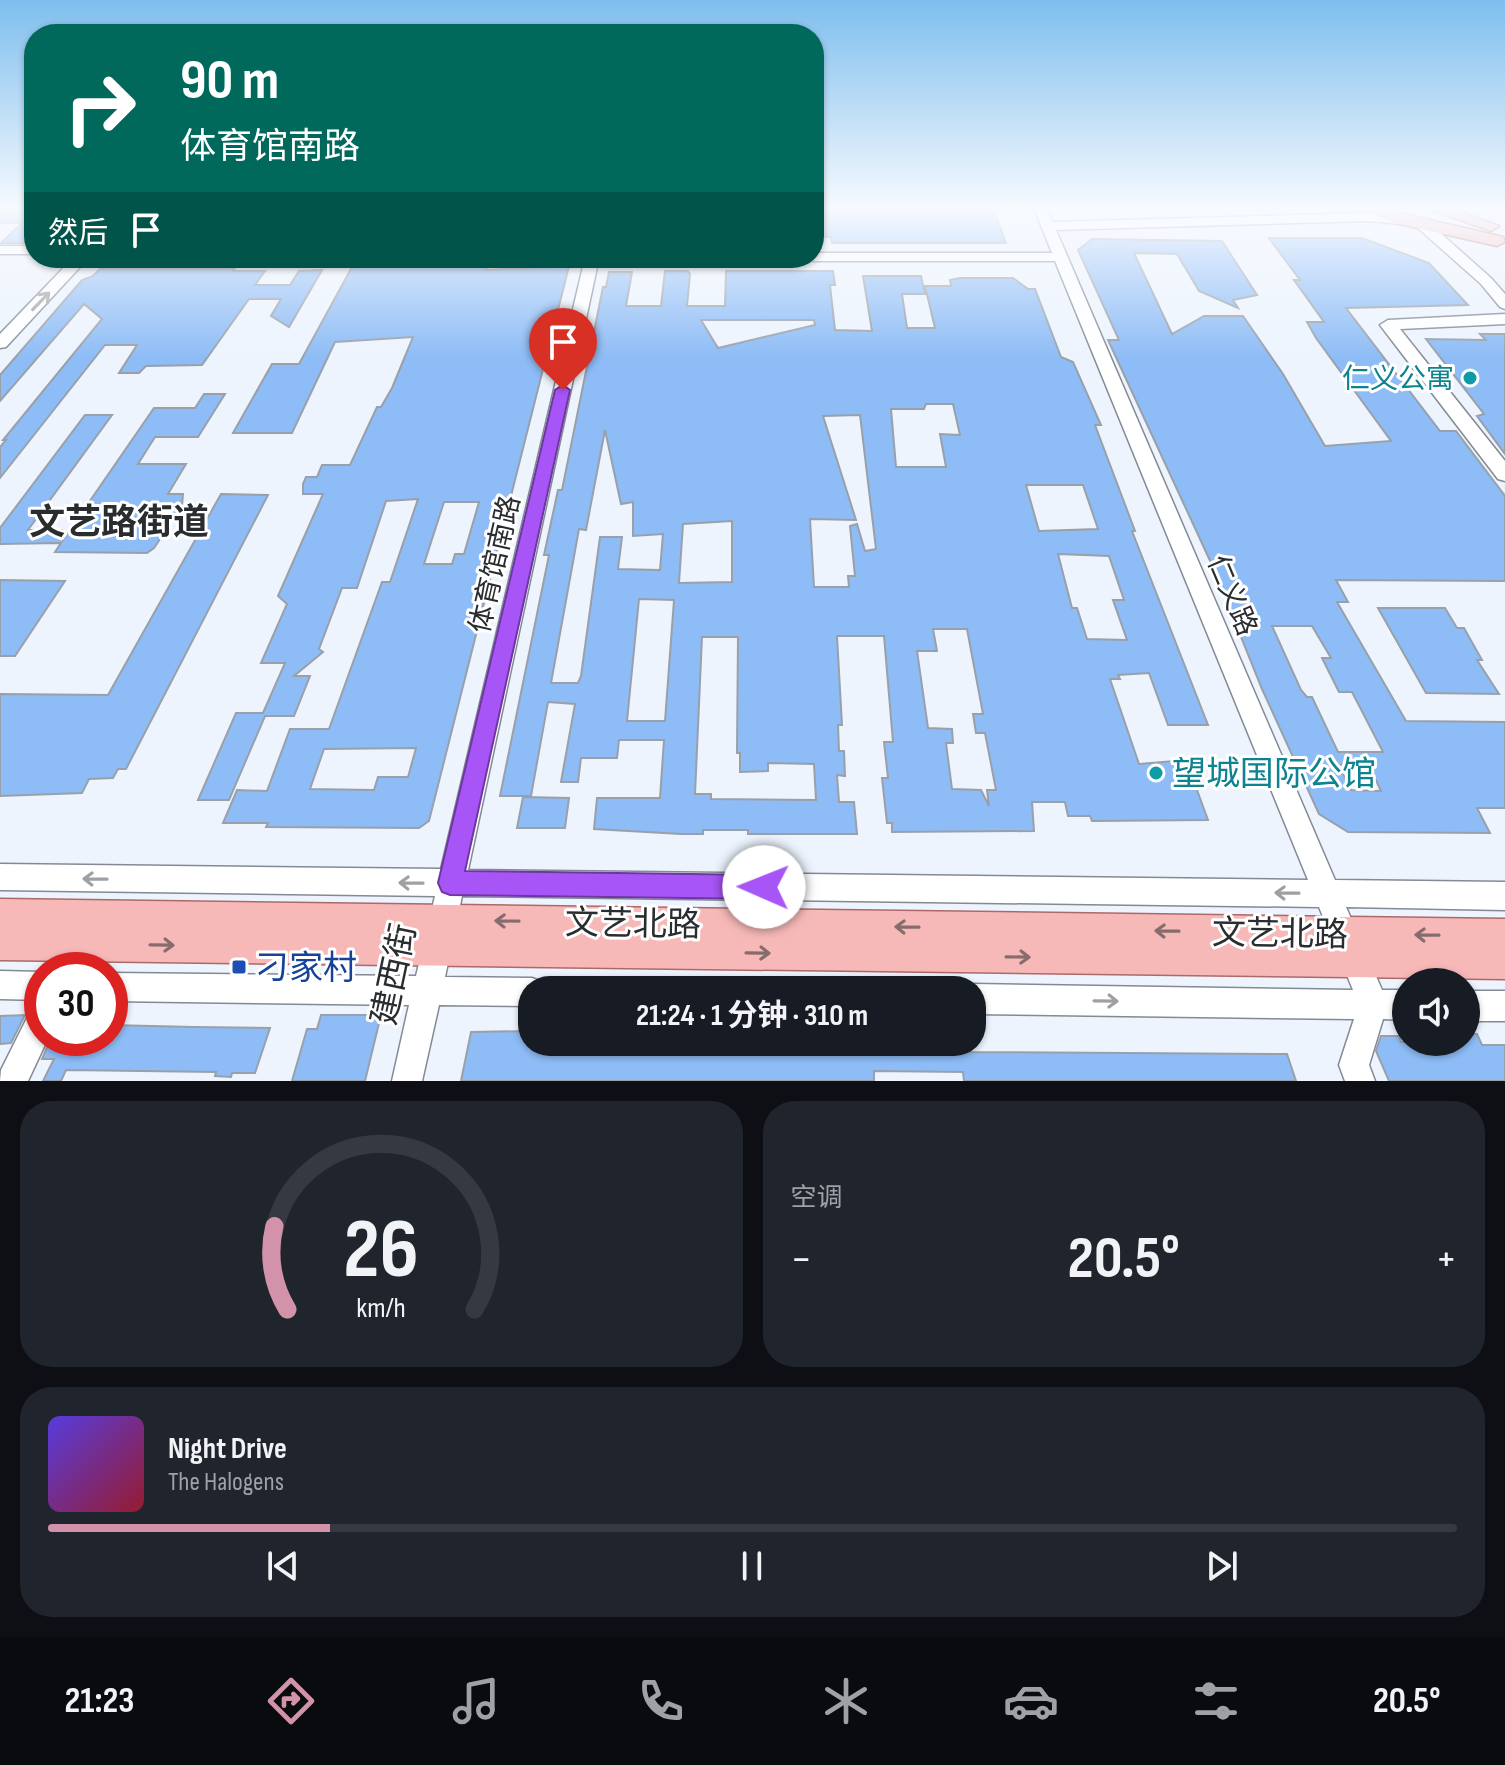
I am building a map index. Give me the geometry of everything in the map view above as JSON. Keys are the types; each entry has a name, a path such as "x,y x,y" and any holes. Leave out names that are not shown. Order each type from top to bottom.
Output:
{"main road":[{"name":"文艺北路","path":"0,915 78,944"},
{"name":"文艺北路","path":"0,943 78,944 439,935 1350,947 1505,962"},
{"name":"文艺北路","path":"1350,947 1505,936"}],"street":[{"name":"仁义路","path":"1062,258 1373,1004"},
{"path":"1461,258 1486,281 1505,304"},
{"path":"0,343 71,268"},
{"name":"体育馆南路","path":"450,883 590,268"},
{"path":"1505,319 1388,325 1505,474"},
{"path":"0,877 1505,896"},
{"name":"建西街","path":"407,1081 450,883"},
{"path":"0,985 24,986"},
{"path":"128,987 518,992"},
{"path":"986,999 1392,1005"},
{"path":"1360,1081 1354,1065 1373,1004"},
{"path":"1480,1006 1505,1006"},
{"path":"12,1081 24,1056"}],"building":[{"path":"1082,258 1137,258 1172,334 1204,316 1243,316 1283,374 1325,446 1391,441 1316,338 1307,322 1324,322 1294,280 1300,280 1284,258 1417,258 1429,263 1468,305 1346,308 1440,431 1456,431 1505,496 1505,581 1336,580 1348,602 1337,602 1406,721 1505,722 1505,808 1477,808 1490,833 1348,832 1319,814 1262,689 1212,565 1108,340 1119,340","holes":["1272,626 1312,626 1331,658 1322,658 1339,692 1352,692 1383,752 1338,752 1312,697 1307,697 1301,690","1368,763 1381,791 1351,790 1339,765"]},
{"path":"1180,258 1233,258 1257,295 1233,300 1238,308 1199,291"},
{"path":"235,268 233,271 265,271 255,285 290,285 299,271 322,270 289,327 271,316 281,299 249,299 202,365 146,366 139,373 119,373 137,345 105,345 0,478 0,447 6,440 3,440 102,319 84,304 0,401 0,375 82,280 100,269"},
{"path":"351,268 568,268 429,821 419,828 266,827 268,823 223,823 237,790 267,791 290,729 329,729 382,582 390,582 418,499 386,501 357,588 342,588 319,649 323,652 294,676 310,676 294,716 265,716 229,800 198,800 236,713 263,713 285,663 261,663 287,604 278,596 323,494 303,494 306,477 317,477 322,465 350,465 377,407 381,407 392,388 413,337 335,342 292,433 233,433 272,364 299,364","holes":["444,502 479,502 464,554 455,554 452,564 424,564","416,748 408,777 378,777 374,790 310,789 324,749"]},
{"path":"665,271 688,271 690,274 687,306 725,306 726,271 833,271 835,285 830,285 835,330 872,331 863,276 921,276 925,294 902,294 907,328 935,328 925,286 951,286 950,280 960,278 1013,278 1028,289 1035,289 1061,357 1073,362 1101,425 1095,425 1135,531 1132,531 1208,725 1168,725 1149,673 1118,675 1120,679 1110,679 1139,764 1186,760 1208,820 1092,821 1090,816 1068,816 1065,802 1032,802 1034,831 892,832 892,823 887,823 882,778 888,778 884,742 893,742 884,636 837,636 842,725 838,725 839,751 844,751 845,776 837,775 839,802 854,802 857,834 748,834 748,830 703,830 703,834 681,834 594,829 597,798 660,798 664,740 619,740 617,758 581,758 578,782 561,782 575,704 548,702 531,796 500,796 549,555 544,555 558,490 562,490 603,287 606,287 609,272 632,272 626,306 661,306","holes":["701,320 814,320 815,325 718,348","926,404 953,404 960,435 940,434 946,467 896,467 891,409 924,409","860,415 876,549 865,551 857,524 850,526 855,576 848,576 849,587 814,587 810,519 856,520 823,416","605,430 621,504 633,502 633,536 663,534 660,570 618,569 622,537 600,537 581,676 578,683 551,683 579,529 586,530","1026,485 1083,485 1098,529 1039,531","732,521 732,582 679,583 683,524","1058,554 1109,556 1124,600 1113,600 1127,640 1087,639 1077,608 1072,608","639,599 674,600 665,721 627,721","933,629 967,629 983,714 973,714 976,733 985,733 996,790 987,790 989,806 981,790 952,789 946,743 953,743 952,729 928,728 917,651 937,651","702,637 738,637 737,753 740,753 740,772 768,771 768,763 814,764 816,800 711,799 711,794 695,794"]},
{"name":"仁义公寓","path":"1480,334 1505,334 1505,454 1477,416 1484,414 1426,339 1486,340"},
{"path":"204,394 225,394 198,437 155,437 138,464 186,464 168,494 183,494 182,506 154,548 147,553 55,552 61,543 0,544 0,528 85,415 112,415 28,530 62,530 63,540 154,408 195,408"},
{"path":"221,494 268,495 126,769 118,769 113,778 89,779 82,793 0,796 0,694 108,695"},
{"path":"0,580 65,581 15,656 0,656"},
{"path":"1378,608 1445,608 1457,628 1464,628 1482,660 1477,660 1499,694 1426,693"},
{"path":"523,797 569,798 565,828 517,828"},
{"path":"24,1015 11,1043 0,1044 0,1016"},
{"path":"321,1015 381,1015 365,1081 292,1081 307,1029 317,1029"},
{"path":"128,1025 270,1028 255,1073 232,1073 231,1077 215,1076 216,1072 66,1070 61,1081 43,1081 54,1059 42,1059 43,1056 128,1056"},
{"path":"518,1031 518,1056 986,1056 986,1052 1287,1054 1296,1081 964,1081 963,1072 874,1071 874,1081 461,1081 471,1032"},
{"path":"1381,1036 1392,1036 1392,1056 1480,1056 1480,1041 1482,1045 1505,1045 1505,1081 1389,1081 1376,1051"}],"place":[{"name":"仁义公寓","path":"1470,378"},
{"name":"望城国际公馆","path":"1156,773"},
{"name":"刁家村","path":"239,967"}],"district":[{"name":"文艺路街道","path":"119,521"}],"route":[{"path":"563,390 450,883 764,887"}]}
